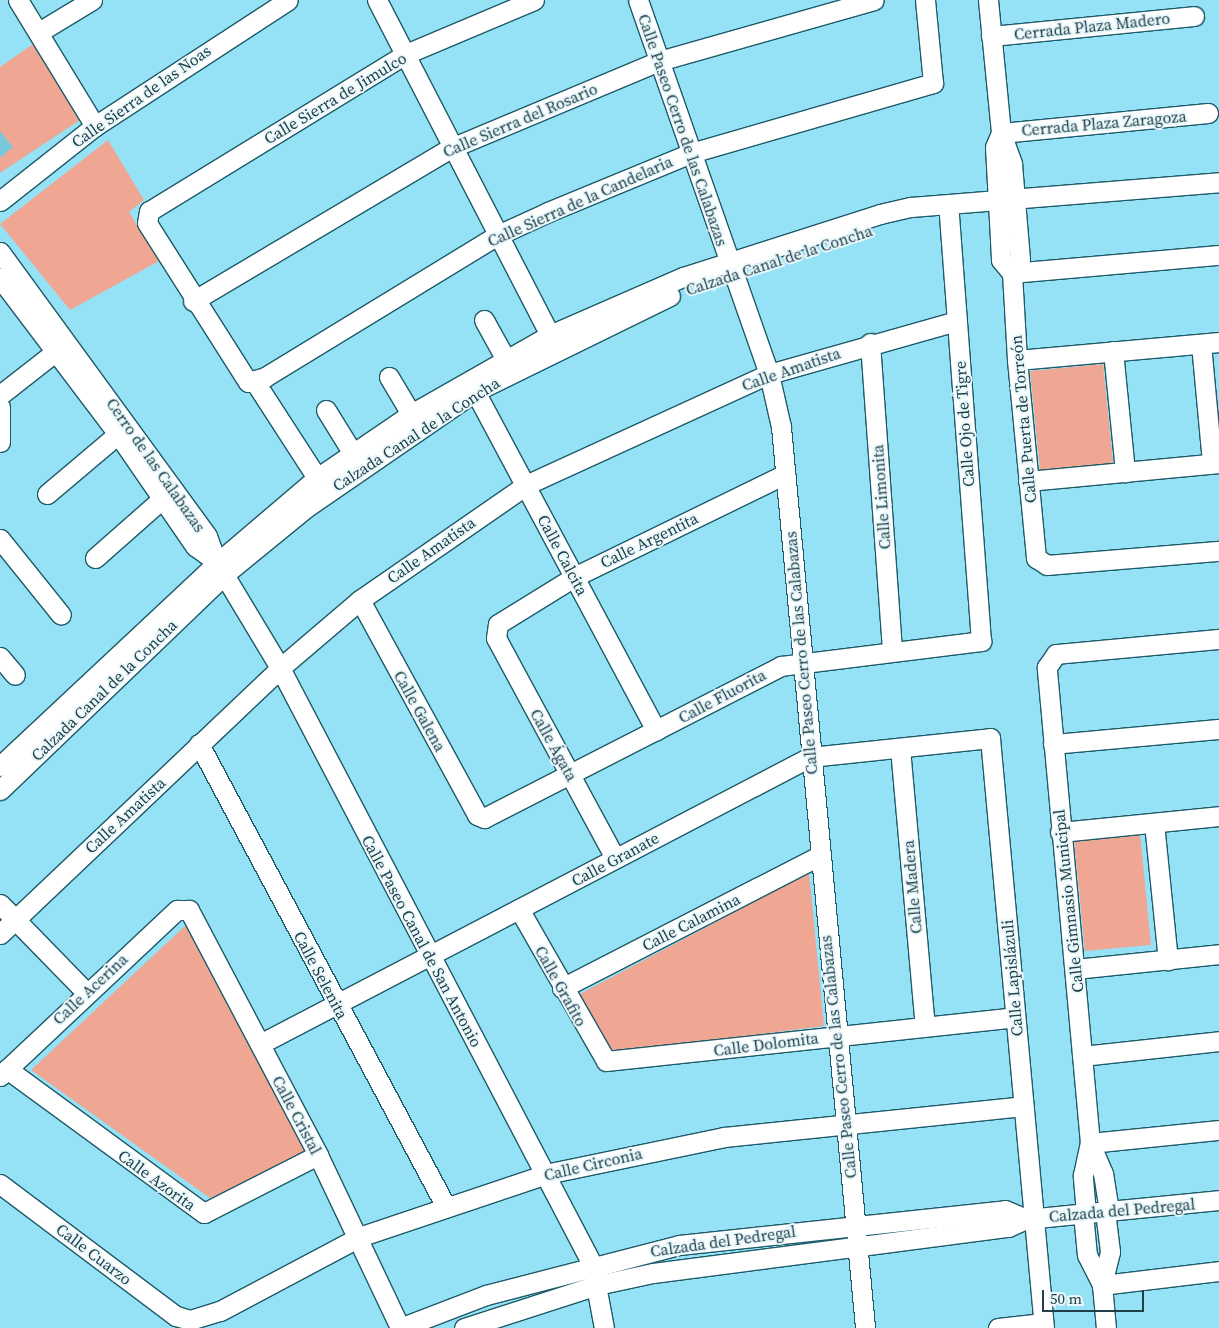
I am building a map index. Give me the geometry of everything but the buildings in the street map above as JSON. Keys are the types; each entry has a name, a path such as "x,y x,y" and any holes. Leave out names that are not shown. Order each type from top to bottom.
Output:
{"street":[{"path":"18,0 95,126"},
{"path":"39,32 92,0"},
{"name":"Calle Sierra de las Noas","path":"0,200 95,126 288,0"},
{"path":"377,0 451,148 550,335"},
{"name":"Calle Sierra de Jimulco","path":"193,301 147,216 404,56 534,0"},
{"name":"Calle Paseo Cerro de las Calabazas","path":"638,0 769,374 786,474 819,856 865,1328"},
{"name":"Calle Sierra del Rosario","path":"193,301 451,148 660,61 874,0"},
{"name":"Calle Sierra de la Candelaria","path":"256,382 498,235 691,153 933,83 925,0"},
{"name":"Calle Puerta de Torreón","path":"988,0 1001,133 1010,146 1001,260 1012,273 1017,360 1034,550 1040,563 1219,551"},
{"name":"Cerrada Plaza Madero","path":"991,36 1194,16"},
{"name":"Cerrada Plaza Zaragoza","path":"1001,133 1208,113"},
{"name":"Calzada Canal de la Concha","path":"0,790 221,568 472,385 505,358 550,335 730,266 880,214 946,206 1219,182"},
{"name":"Calle Ojo de Tigre","path":"946,206 981,642"},
{"name":"Cerro de las Calabazas","path":"0,252 118,434 195,546 221,568"},
{"path":"1012,273 1218,255"},
{"name":"Calzada Canal de la Concha","path":"0,766 221,568 317,478 352,452 411,414 730,266"},
{"name":"Cerro de las Calabazas","path":"0,278 61,346 176,489 207,536 221,568"},
{"path":"193,301 248,382 256,382 317,478"},
{"path":"484,320 505,358"},
{"name":"Calle Amatista","path":"0,934 280,668 360,600 526,485 769,374 870,343 956,321"},
{"name":"Calle Limonita","path":"870,343 892,651"},
{"path":"1017,360 1210,343 1215,463 1028,481"},
{"path":"0,395 61,346"},
{"path":"1113,351 1125,472"},
{"path":"389,377 411,414"},
{"name":"Calle Calcita","path":"472,385 656,731"},
{"path":"0,407 0,442"},
{"path":"326,410 352,452"},
{"path":"47,494 118,434"},
{"name":"Calle Argentita","path":"495,632 498,624 574,577 786,474"},
{"path":"95,558 162,498"},
{"path":"0,539 62,615"},
{"name":"Calle Paseo Canal de San Antonio","path":"221,568 280,668 429,956 592,1264 604,1328"},
{"name":"Calle Galena","path":"360,600 477,815 484,818"},
{"name":"Calle Ágata","path":"495,632 616,858"},
{"name":"Calle Gimnasio Municipal","path":"1102,1285 1087,1255 1096,1212 1083,1175 1090,1143 1075,969 1060,832 1049,659 1056,654 1219,639"},
{"name":"Calle Fluorita","path":"484,818 656,731 762,673 803,661 981,642"},
{"path":"0,657 15,674"},
{"path":"1053,744 1219,729"},
{"name":"Calle Granate","path":"260,1044 810,757 990,738"},
{"name":"Calle Lapislázuli","path":"990,738 1023,1106 1030,1218 1044,1325"},
{"name":"Calle Selenita","path":"199,744 336,1005 445,1205"},
{"name":"Calle Madera","path":"900,748 925,1026"},
{"path":"1060,832 1219,816"},
{"path":"1154,823 1168,960"},
{"name":"Calle Calamina","path":"562,988 819,856"},
{"path":"0,904 86,992"},
{"name":"Calle Acerina","path":"4,1072 86,992 184,908"},
{"name":"Calle Cristal","path":"184,908 260,1044 318,1155 359,1237 400,1328"},
{"name":"Calle Grafito","path":"519,909 562,988 606,1061"},
{"path":"1075,969 1219,954"},
{"name":"Calle Dolomita","path":"606,1061 1015,1017"},
{"path":"1082,1056 1219,1041"},
{"name":"Calle Azorita","path":"4,1072 204,1213 318,1155"},
{"name":"Calle Circonia","path":"190,1320 220,1311 359,1237 445,1205 546,1174 724,1137 845,1122 1023,1106"},
{"path":"1090,1143 1219,1130"},
{"name":"Calle Cuarzo","path":"0,1184 176,1316 190,1320"},
{"name":"Calzada del Pedregal","path":"464,1328 597,1285 653,1273 857,1244 1008,1227 1030,1218 1219,1200"},
{"name":"Calzada del Pedregal","path":"400,1328 486,1295 592,1264 679,1244 1004,1210 1030,1218"},
{"path":"1106,1328 1102,1285 1219,1271"},
{"path":"998,1328 1044,1325"}],"shaded area":[{"path":"36,42 83,118 0,173 0,67"},
{"path":"108,140 144,200 129,212 159,261 70,310 0,224"},
{"path":"1103,364 1113,463 1040,470 1030,371"},
{"path":"1140,833 1151,945 1085,951 1074,840"},
{"path":"809,873 824,1026 609,1054 578,995"},
{"path":"186,925 308,1156 210,1198 31,1070"}]}
